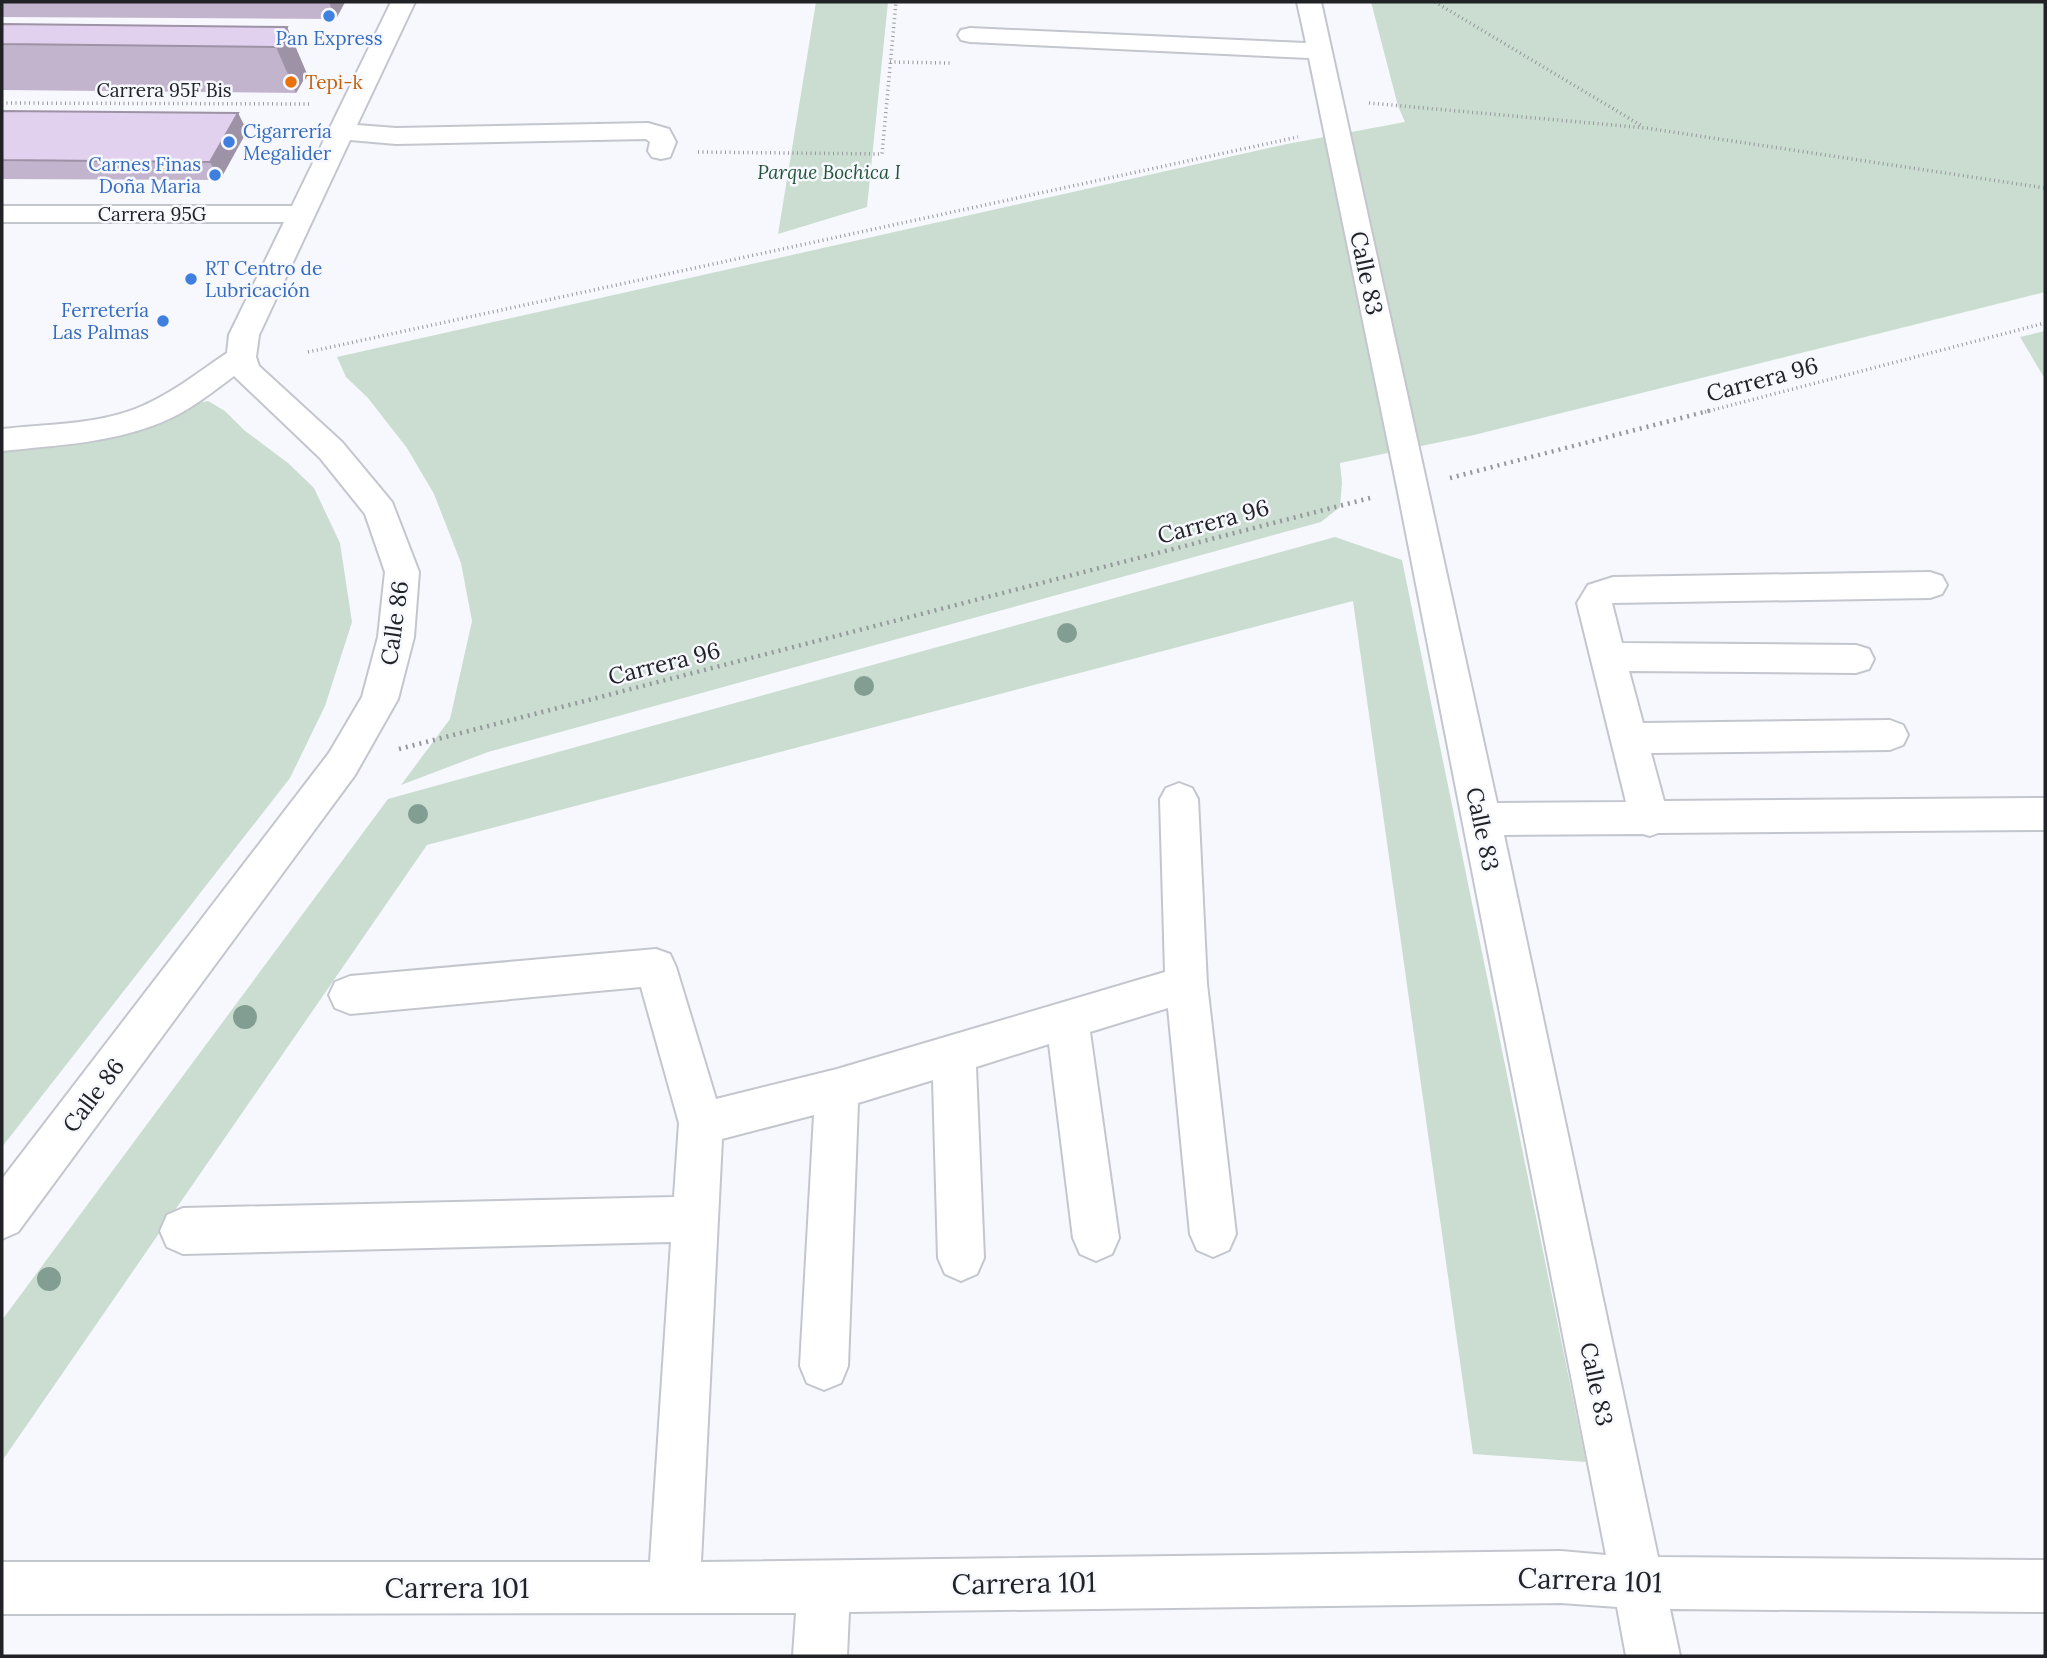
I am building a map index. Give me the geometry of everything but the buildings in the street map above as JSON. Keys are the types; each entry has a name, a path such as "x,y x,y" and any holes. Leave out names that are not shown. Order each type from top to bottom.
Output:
{"street":[{"path":"2,440 105,428 145,417 176,402 241,357 244,335 403,2"},
{"name":"Calle 83","path":"1309,2 1413,487 1653,1656"},
{"path":"970,35 1320,51"},
{"path":"341,132 396,136 648,131 660,135 663,142 661,151"},
{"name":"Carrera 95G","path":"2,214 302,214"},
{"name":"Calle 86","path":"2,1216 342,764 380,699 396,637 402,572 380,510 331,450 246,371 241,357"},
{"path":"1650,820 1594,603 1600,594 1613,590 1930,585"},
{"path":"1610,657 1856,659"},
{"path":"1629,738 1890,734"},
{"path":"1179,799 1186,984 1213,1234"},
{"path":"1481,819 1650,820 2045,814"},
{"path":"350,995 656,967 701,1123 674,1588"},
{"path":"701,1123 837,1089 1186,984"},
{"path":"1067,1020 1096,1238"},
{"path":"954,1053 961,1258"},
{"path":"824,1366 837,1089"},
{"path":"183,1231 697,1219"},
{"name":"Carrera 101","path":"2,1588 674,1588 1561,1577 1638,1583 2045,1586"},
{"path":"820,1656 824,1585"}],"path":[{"path":"882,154 896,2"},
{"path":"1435,2 1646,128"},
{"name":"Carrera 95F Bis","path":"2,103 312,104"},
{"path":"308,352 1333,113 1646,128 2045,188"},
{"name":"Carrera 96","path":"389,752 2045,323"}],"green space":[{"name":"Parque Bochica I","path":"816,2 888,2 867,207 778,234"},
{"path":"1371,2 2045,2 2045,292 1474,435 1340,463 1340,507 1321,522 488,752 401,785 450,719 472,621 461,563 434,494 407,448 368,398 346,377 337,357 1287,144 1405,122 1398,106"},
{"path":"2045,331 2045,379 2020,337"},
{"path":"208,401 225,411 314,488 340,543 352,622 325,706 290,778 2,1147 2,442"},
{"path":"1335,537 1402,560 1586,1462 1473,1454 1353,601 427,845 2,1461 2,1320 388,799"}],"place":[{"name":"Pan Express","path":"329,16"},
{"name":"Tepi-k","path":"291,82"},
{"name":"Cigarrería Megalider","path":"229,142"},
{"name":"Carnes Finas Doña Maria","path":"215,175"},
{"name":"RT Centro de Lubricación","path":"191,279"},
{"name":"Ferretería Las Palmas","path":"163,321"}]}
